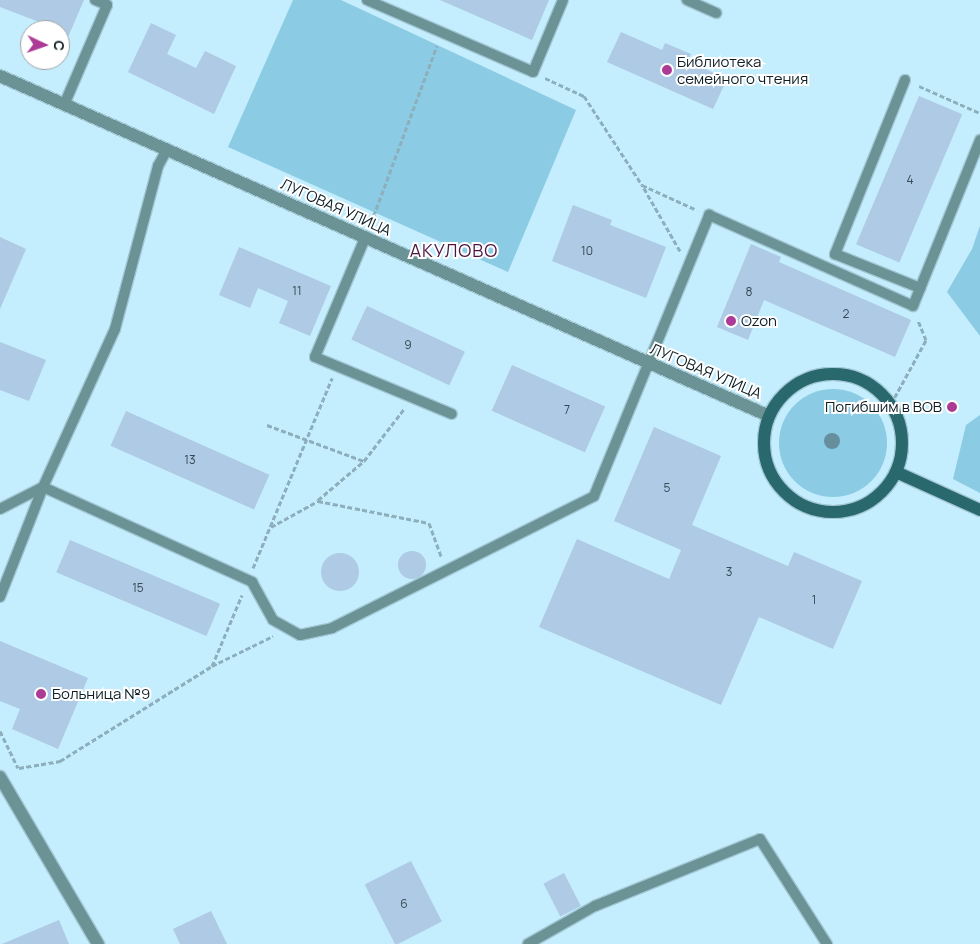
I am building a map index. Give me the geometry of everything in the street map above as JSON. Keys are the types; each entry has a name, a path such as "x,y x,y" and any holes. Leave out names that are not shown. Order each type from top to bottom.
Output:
{"street":[{"name":"ЛУГОВАЯ УЛИЦА","path":"0,76 647,365 769,416"},
{"path":"826,373 863,380 891,404 902,438 896,472 873,500 857,508 840,512 804,506 789,497 768,468 764,433 769,416 792,386 826,373"},
{"path":"896,472 980,510"},
{"path":"0,778 98,944"}],"lane":[{"path":"64,105 109,2 95,0"},
{"path":"367,0 533,72 563,0"},
{"path":"687,0 716,13"},
{"path":"905,80 835,254 920,288"},
{"path":"43,487 252,582 273,620 300,635 332,628 594,496 709,215 913,306 980,140"},
{"path":"0,596 43,487 116,329 158,166 167,150"},
{"path":"365,238 315,357 452,414"},
{"path":"0,509 43,487"},
{"path":"528,944 595,906 760,839 827,944"}],"path":[{"path":"365,238 443,32"},
{"path":"533,72 584,96 642,185 688,266"},
{"path":"905,80 980,113"},
{"path":"642,185 709,215"},
{"path":"891,404 926,340 913,306"},
{"path":"337,366 271,527 318,501 364,461 413,398"},
{"path":"267,425 364,461"},
{"path":"318,501 429,523 446,570"},
{"path":"0,778 19,768 60,761 212,666 288,629"},
{"path":"0,731 19,768"}],"shaded area":[{"path":"293,0 341,0 576,110 508,272 228,147"},
{"path":"980,226 980,336 947,292 972,249"},
{"path":"833,389 854,393 871,405 883,422 887,443 883,464 871,481 854,493 833,497 812,493 795,481 783,464 779,443 783,422 795,405 812,393"},
{"path":"980,415 980,493 953,479 966,425"}],"building":[{"path":"0,0 84,0 70,32 70,20 34,20 0,7"},
{"path":"440,0 549,0 532,40"},
{"path":"151,23 176,35 167,54 196,68 205,51 236,66 214,114 128,72"},
{"name":"Библиотека семейного чтения","path":"621,32 662,50 665,43 691,54 688,61 727,79 713,109 607,62"},
{"path":"919,96 962,114 899,263 856,244"},
{"path":"573,205 612,220 610,225 666,247 646,298 552,261"},
{"path":"0,237 26,249 0,309"},
{"path":"751,244 781,257 779,262 911,320 895,357 764,300 748,340 717,327"},
{"path":"239,247 331,286 310,336 279,323 288,301 258,288 250,308 219,295"},
{"path":"367,306 465,352 449,385 351,340"},
{"path":"0,342 46,360 29,401 0,390"},
{"path":"512,365 605,406 585,452 492,411"},
{"path":"126,411 269,475 254,510 111,446"},
{"path":"654,427 721,456 692,525 788,566 794,552 862,581 833,649 759,617 721,705 539,627 577,539 669,579 681,550 614,521"},
{"path":"70,540 220,604 206,636 56,572"},
{"path":"412,551 422,555 426,565 422,575 412,579 402,575 398,565 402,555"},
{"path":"340,553 353,559 359,572 353,585 340,591 327,585 321,572 327,559"},
{"name":"Больница №9","path":"0,641 88,678 58,749 12,729 20,709 0,701"},
{"path":"411,861 442,922 395,944 365,885"},
{"path":"564,873 581,906 560,916 544,883"},
{"path":"211,911 227,944 180,944 173,929"},
{"path":"59,920 69,944 2,944"}],"place":[{"name":"Библиотека семейного чтения","path":"667,70"},
{"name":"Ozon","path":"731,321"},
{"name":"Погибшим в ВОВ","path":"952,407"},
{"name":"Больница №9","path":"41,694"}],"district":[{"name":"АКУЛОВО","path":"454,250"}]}
